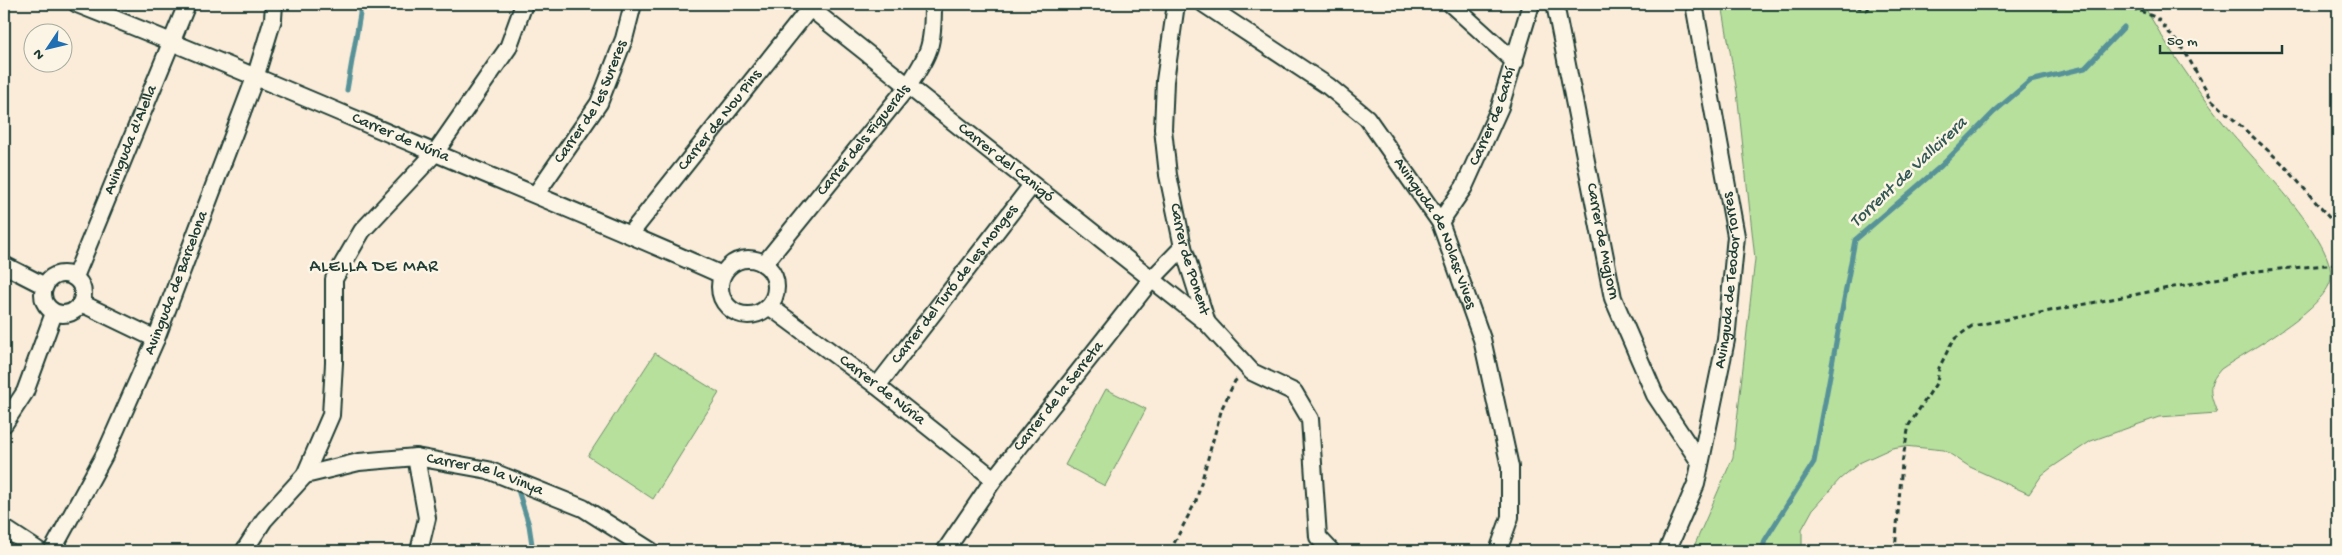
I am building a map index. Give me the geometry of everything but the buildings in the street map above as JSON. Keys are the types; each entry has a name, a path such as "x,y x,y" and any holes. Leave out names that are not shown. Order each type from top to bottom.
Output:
{"street":[{"name":"Carrer de Núria","path":"77,4 256,75 722,275"},
{"name":"Avinguda d'Alella","path":"75,277 187,4"},
{"name":"Avinguda de Barcelona","path":"52,551 106,452 156,339 256,75 273,19 274,4"},
{"path":"244,551 264,520 305,475 331,415 334,363 334,279 362,231 435,153 508,48 524,4"},
{"name":"Carrer de les Sureres","path":"536,194 599,103 624,39 633,4"},
{"name":"Carrer dels Figuerals","path":"764,264 924,64 933,39 933,4"},
{"name":"Carrer de Ponent","path":"1176,4 1162,129 1168,175 1182,247 1207,323 1252,372 1294,392 1310,419 1318,537 1332,551"},
{"name":"Avinguda de Nolasc Vives","path":"1204,4 1328,86 1367,118 1440,222 1482,339 1510,467 1510,518 1498,551"},
{"path":"1451,4 1515,62"},
{"name":"Carrer de Garbí","path":"1440,222 1464,187 1500,107 1531,4"},
{"name":"Carrer de Migjorn","path":"1555,4 1613,298 1655,395 1699,460"},
{"name":"Avinguda de Teodor Torres","path":"1666,551 1696,484 1699,460 1726,340 1736,236 1694,4"},
{"name":"Carrer del Canigó","path":"807,6 1207,323"},
{"name":"Carrer de Nou Pins","path":"630,234 807,6"},
{"name":"Carrer del Turó de les Monges","path":"876,386 1032,185"},
{"name":"Carrer de la Serreta","path":"945,551 994,479 1151,280 1182,247"},
{"path":"753,259 764,264 776,281 776,290 769,306 753,315 735,313 722,300 720,292 722,275 727,268 738,260 753,259"},
{"path":"4,265 45,286"},
{"path":"61,274 75,277 82,287 84,294 81,303 74,312 67,314 54,312 45,302 43,292 45,286 54,276 61,274"},
{"path":"81,303 156,339"},
{"name":"Carrer de Núria","path":"769,306 876,386 994,479"},
{"path":"4,424 25,392 54,312"},
{"path":"416,458 427,518 419,551"},
{"name":"Carrer de la Vinya","path":"305,475 359,462 416,458 488,470 583,508 651,551"},
{"path":"4,528 39,551"}],"path":[{"path":"1848,4 1866,10 1877,4"},
{"path":"2087,4 2138,10 2157,18 2185,52 2212,100 2283,164 2338,228"},
{"path":"1895,551 1902,463 1909,425 1937,382 1939,368 1953,340 1972,326 2257,271 2338,264"},
{"path":"1170,551 1196,501 1222,408 1235,381 1252,372"}],"green space":[{"path":"1722,4 2143,4 2170,49 2211,106 2307,222 2321,245 2330,266 2330,283 2323,295 2298,318 2221,369 2211,385 2211,395 2217,413 2159,417 2091,441 2042,475 2029,494 1970,467 1944,450 1904,446 1892,448 1859,463 1840,479 1813,509 1802,529 1802,551 1692,551 1733,457 1755,259 1737,92"},
{"path":"655,353 719,393 653,499 588,456"},
{"path":"1106,389 1146,409 1105,486 1065,465"}],"waterway":[{"path":"347,90 360,4"},
{"name":"Torrent de Vallcirera","path":"1762,551 1765,540 1814,462 1855,240 1941,166 1994,112 2030,81 2085,68 2124,27"},
{"path":"518,490 529,525 533,551"}],"district":[{"name":"ALELLA DE MAR","path":"374,267"}]}
